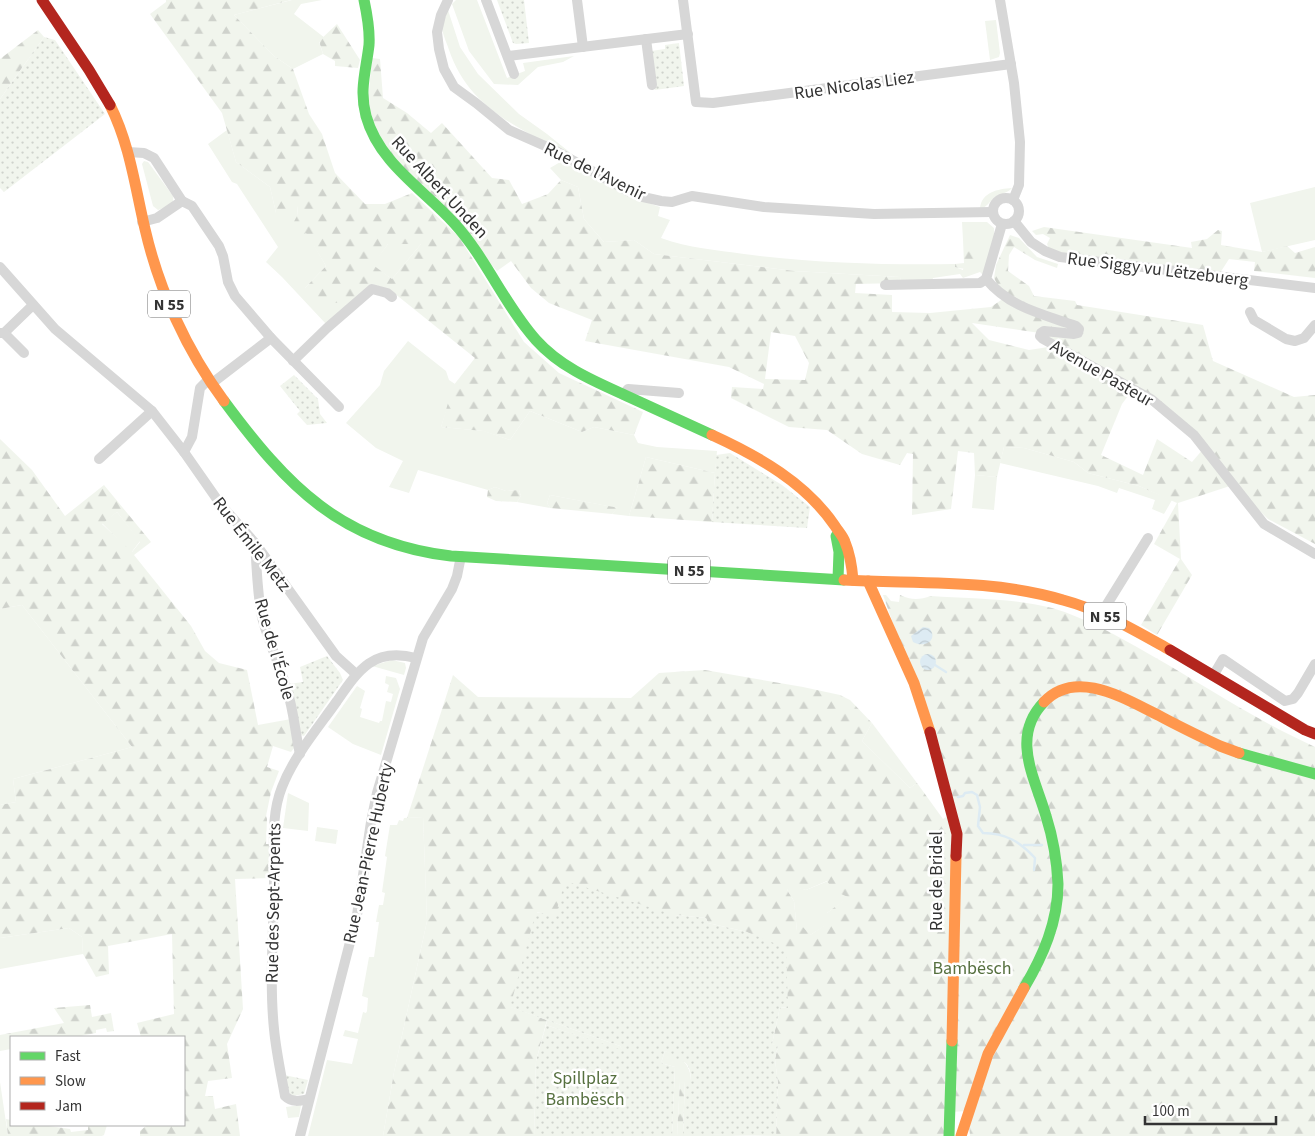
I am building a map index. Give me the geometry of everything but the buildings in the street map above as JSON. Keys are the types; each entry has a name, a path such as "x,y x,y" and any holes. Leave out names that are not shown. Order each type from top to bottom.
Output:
{"main road":[{"name":"N 55","path":"42,0 108,101 122,132 128,152 142,222 156,270 170,308 210,382 250,437 289,480 321,507 356,530 394,545 460,556 535,559 1020,590 1068,601 1101,614 1137,632 1315,734"},
{"name":"Rue Albert Unden","path":"364,0 370,40 364,70 362,101 365,116 378,145 386,157 450,219 474,246 532,336 549,353 570,369 730,443 775,468 814,500 845,541 849,553 853,580"},
{"name":"Rue Albert Unden","path":"835,527 839,552 838,579"},
{"name":"Rue de Bridel","path":"868,581 914,683 926,716 948,795 956,834 949,1136"},
{"path":"961,1136 992,1046 1040,960 1051,931 1057,904 1058,873 1051,834 1036,790 1025,748 1027,732 1034,715 1044,701 1058,692 1076,686 1092,687 1108,692 1220,746 1257,759 1315,774"}],"street":[{"name":"Rue de l'Avenir","path":"448,0 441,14 437,32 444,69 454,87 476,102 509,130 532,139 628,191 643,197 672,202 692,196 764,206 874,214 992,212"},
{"path":"486,0 514,74"},
{"path":"577,0 583,47"},
{"path":"508,56 688,34 683,0"},
{"path":"1000,0 1011,64 1020,142 1019,185 1013,200"},
{"name":"Rue Nicolas Liez","path":"688,34 696,102 713,103 1011,64"},
{"path":"646,39 652,85"},
{"path":"128,152 144,153 154,158 182,201 192,206 219,246 224,256 228,282 235,296 271,338 339,407"},
{"path":"1003,198 1013,200 1019,212 1014,221 1002,224 992,212 995,204 1003,198"},
{"path":"142,222 157,218 182,201"},
{"name":"Rue Siggy vu Lëtzebuerg","path":"1014,221 1031,242 1060,258 1315,288"},
{"path":"886,285 980,283 986,279 1002,224"},
{"name":"Rue Émile Metz","path":"0,267 55,329 152,411 184,452 221,505 255,543 336,656 356,674"},
{"name":"Avenue Pasteur","path":"986,279 1004,298 1020,306 1076,326 1079,329 1078,333 1044,331 1040,336 1042,339 1151,399 1194,435 1264,524 1315,554"},
{"path":"293,360 372,289 387,293 392,297"},
{"path":"24,353 2,333 33,304"},
{"name":"Rue Siggy vu Lëtzebuerg","path":"1250,312 1254,320 1286,339 1295,341 1304,338 1315,326"},
{"path":"184,452 192,437 200,388 271,338"},
{"path":"623,395 628,389 680,393"},
{"path":"99,459 152,411"},
{"path":"1101,614 1148,538"},
{"name":"Rue de l'École","path":"255,543 263,617 287,689 300,754"},
{"name":"Rue Jean-Pierre Huberty","path":"309,1099 356,916 377,793 423,638 452,589 457,576 460,556"},
{"name":"Rue des Sept-Arpents","path":"309,1099 296,1101 290,1100 285,1096 274,1029 273,830 275,808 286,778 300,754 356,674 374,659 390,654 416,658"},
{"path":"1213,676 1223,659 1285,701 1293,699 1298,693 1315,664"},
{"path":"300,1136 309,1099"}],"green space":[{"path":"166,0 291,0 234,15 274,56 293,69 309,114 322,134 335,173 365,204 385,204 412,193 459,237 524,342 559,373 643,412 634,435 594,427 582,432 530,411 510,440 483,431 441,427 453,386 475,358 389,289 371,284 347,305 309,297 305,288 326,266 306,233 299,239 290,229 297,216 298,206 285,216 276,213 270,187 236,162 222,113 150,14 166,2","holes":["388,244 421,244 392,279 373,265"]},
{"path":"292,0 322,0 301,4 294,14 325,38 319,42 323,54 293,69 274,56 234,15"},
{"path":"456,0 477,0 507,78 525,71 523,63 574,56 563,62 538,67 518,85 494,84 469,51 452,4"},
{"path":"497,0 524,0 529,43 513,43"},
{"path":"448,10 460,47 478,74 519,114 578,159 520,129 485,104 471,89 458,71 443,34 442,24"},
{"path":"996,20 1000,53 999,57 990,60 985,21"},
{"path":"337,24 360,60 358,68 335,66 335,61 323,54 319,41"},
{"path":"38,30 44,37 0,99 0,59"},
{"path":"44,37 55,40 105,114 4,192 0,188 0,99"},
{"path":"679,43 684,86 655,90 651,51 665,49 665,45"},
{"path":"372,58 380,59 383,98 407,113 431,133 442,123 492,178 509,180 522,204 548,194 561,180 578,187 584,219 604,242 634,240 654,254 794,271 900,277 901,283 856,284 855,293 892,295 892,312 930,313 991,307 1004,298 994,278 996,265 1010,235 1019,238 1037,257 1058,264 1057,268 1035,260 1014,247 1009,255 1008,271 1029,286 1034,296 1075,301 1077,305 1203,325 1213,361 1294,397 1315,395 1315,544 1268,519 1233,485 1178,503 1181,559 1192,575 1157,635 1141,625 1180,559 1154,544 1177,503 1139,486 1088,473 1074,462 1024,448 1004,447 997,477 975,475 974,453 958,451 951,509 912,515 913,454 907,453 900,465 862,454 827,430 789,427 731,398 732,387 763,389 764,384 729,367 585,341 592,320 549,303 531,288 511,261 497,271 389,152 374,126 368,101","holes":["972,323 1040,333 1055,346 1029,350 989,340","771,332 795,336 809,363 805,380 765,379","1134,388 1204,448 1192,462 1157,439 1143,475 1101,455 1122,404"]},
{"path":"227,130 236,162 270,187 276,213 298,205 297,216 326,266 305,288 347,305 326,324 266,262 278,247 237,184 232,182 208,144"},
{"path":"144,161 148,162 173,196 173,202 167,207 158,210 153,206 142,164"},
{"path":"562,161 625,195 660,207 658,216 670,220 661,238 702,248 770,257 823,261 875,264 955,264 955,267 963,270 969,240 963,240 962,222 987,222 994,228 994,233 996,234 983,275 980,272 963,278 960,274 933,278 932,282 901,283 900,277 794,271 654,254 634,240 604,242 584,219 578,187 561,180 550,168"},
{"path":"1315,187 1315,240 1262,252 1250,203"},
{"path":"1012,188 997,196 980,209 983,199 991,192"},
{"path":"1044,227 1192,248 1191,242 1207,239 1218,230 1222,231 1221,245 1262,252 1287,246 1295,253 1315,247 1315,278 1254,271 1255,262 1229,259 1220,273 1065,254 1049,249 1047,244 1050,238 1043,234 1036,235 1032,231"},
{"path":"963,240 969,240 979,250 972,266 965,269 955,267 955,264 964,263"},
{"path":"388,244 421,244 392,279 372,265"},
{"path":"408,341 446,371 449,380 455,384 441,427 484,431 510,440 530,411 582,432 594,427 634,435 638,443 657,447 717,451 715,473 646,457 629,516 612,514 618,508 550,495 547,503 550,508 517,502 521,496 519,490 506,491 495,487 488,490 418,470 409,493 389,487 403,461 376,448 346,423 380,385 384,371"},
{"path":"294,375 318,399 320,414 327,423 307,425 297,414 300,411 280,386"},
{"path":"0,439 32,470 65,516 104,485 151,542 134,555 191,626 205,651 219,663 247,670 258,725 291,719 294,748 291,752 273,746 267,767 279,771 271,792 266,816 266,844 270,844 271,878 235,879 243,1009 227,1044 232,1078 208,1081 205,1096 213,1096 215,1109 236,1104 240,1136 140,1136 140,1131 146,1126 185,1126 185,1036 141,1036 137,1023 174,1014 172,934 108,946 109,974 96,977 83,954 82,937 69,928 0,938 0,805 16,802 13,779 132,747 22,605 0,609","holes":["117,512 140,542 132,552 102,524"]},
{"path":"1004,447 1024,448 1074,462 1088,473 1139,486 1172,500 1164,514 1152,509 1155,500 1119,488 1117,493 1098,486 1000,463"},
{"path":"730,453 782,485 810,507 807,528 712,522 716,455"},
{"path":"646,457 715,473 712,522 629,516"},
{"path":"975,475 997,477 994,510 972,508"},
{"path":"495,487 506,491 519,490 521,496 517,502 496,501 487,497 488,490"},
{"path":"550,495 619,508 612,514 550,508 547,503"},
{"path":"117,512 140,541 131,553 102,523"},
{"name":"Bambësch","path":"883,595 886,595 891,601 899,602 900,595 915,599 931,596 1007,601 1037,605 1065,612 1114,634 1251,714 1315,747 1315,1136 970,1136 968,1111 950,1112 944,1136 776,1136 778,1084 775,1059 778,1046 772,1044 780,1007 787,1008 747,932 708,923 706,918 675,915 555,917 537,912 511,1007 547,1020 536,1061 534,1136 383,1136 394,1072 427,921 423,817 407,818 453,675 478,697 631,698 659,673 705,670 840,695 850,700 872,723 862,741 910,788 917,783 943,819 952,813 926,716","holes":["827,881 834,891 848,897 827,913 827,924 810,935 803,927 797,931 794,901 787,890 793,887 806,890"]},
{"path":"22,605 132,747 13,779 16,802 0,805 0,609"},
{"path":"327,656 343,680 304,736 298,734 289,684 303,682 300,667"},
{"path":"392,660 405,663 404,675 372,666"},
{"path":"386,676 396,678 400,689 381,755 353,744 328,727 357,686 365,691 360,708 362,709 360,717 379,723 382,721 386,701 391,702 393,694 387,692 389,685 385,683"},
{"path":"872,723 917,783 910,788 862,741"},
{"path":"288,793 309,803 308,831 283,828"},
{"path":"423,817 427,921 394,1072 383,1136 308,1136 327,1060 352,1064 358,1039 343,1036 345,1030 358,1033 363,1012 366,1013 367,1011 368,998 362,996 369,957 374,957 379,922 376,922 379,905 383,905 385,893 382,892 390,825 397,825 399,820 403,821 404,818"},
{"path":"317,827 338,830 336,844 315,841"},
{"name":"Spillplaz Bambësch","path":"565,881 675,915 706,918 708,923 747,932 786,948 788,1008 780,1007 772,1044 778,1045 775,1059 778,1084 776,1136 683,1134 685,1081 691,1081 690,1073 686,1063 675,1059 673,1055 665,1051 661,1063 675,1067 672,1136 534,1136 536,1061 546,1025 622,1050 620,1046 510,1007 536,912 555,916"},
{"path":"828,881 849,897 827,913 828,924 810,935 797,931 794,901 787,890 793,886 806,890"},
{"path":"69,928 82,937 83,954 0,969 0,938"},
{"path":"90,1005 92,1017 111,1013 114,1031 107,1032 106,1028 96,1030 96,1033 80,1036 10,1036 10,1049 0,1051 0,1035 64,1023 54,1008"},
{"path":"547,1020 620,1046 623,1051 546,1025"},
{"path":"665,1051 680,1058 687,1065 691,1081 680,1081 677,1136 672,1136 675,1067 661,1063"},
{"path":"284,1075 308,1080 304,1094 293,1096 290,1094"},
{"path":"680,1081 685,1081 683,1133 755,1136 677,1136"},
{"path":"0,1082 8,1136 0,1136"},
{"path":"301,1105 299,1117 288,1118 286,1107"},
{"path":"6,1119 10,1120 10,1126 49,1126 70,1129 71,1132 88,1130 88,1126 107,1126 102,1136 8,1136"}],"water":[{"path":"923,627 929,628 932,632 929,642 918,644 913,642 911,636"},
{"path":"925,654 931,654 936,659 934,668 925,670 920,665 920,659"}],"waterway":[{"path":"935,665 946,672"},
{"path":"958,797 972,792 977,795 980,807 978,826 983,833 991,833 1012,839 1024,847 1035,858 1034,870"},
{"path":"1024,845 1042,845"}],"traffic: fast":[{"path":"364,0 369,39 363,89 364,107 372,133 391,162 454,223 476,251 525,326 536,340 556,359 592,380 712,435"},
{"path":"224,401 247,432 271,459 320,506 347,524 378,538 412,549 451,556 844,580"},
{"path":"836,536 839,552 838,579"},
{"path":"1024,988 1048,938 1055,912 1058,884 1053,841 1028,758 1028,729 1034,715 1044,702"},
{"path":"1239,753 1315,774"},
{"path":"949,1136 952,1041"}],"traffic: slow":[{"path":"110,105 127,151 151,252 166,297 186,341 224,401"},
{"path":"712,435 747,452 780,472 810,497 835,526 844,540 853,580"},
{"path":"844,580 982,585 1036,593 1091,609 1170,650"},
{"path":"868,581 914,683 930,732"},
{"path":"1044,702 1057,692 1071,687 1101,690 1131,701 1220,746 1239,753"},
{"path":"952,1041 956,856"},
{"path":"961,1136 988,1054 1024,988"}],"traffic: jam":[{"path":"42,0 110,105"},
{"path":"1170,650 1305,730 1315,734"},
{"path":"930,732 957,834 956,856"}]}
